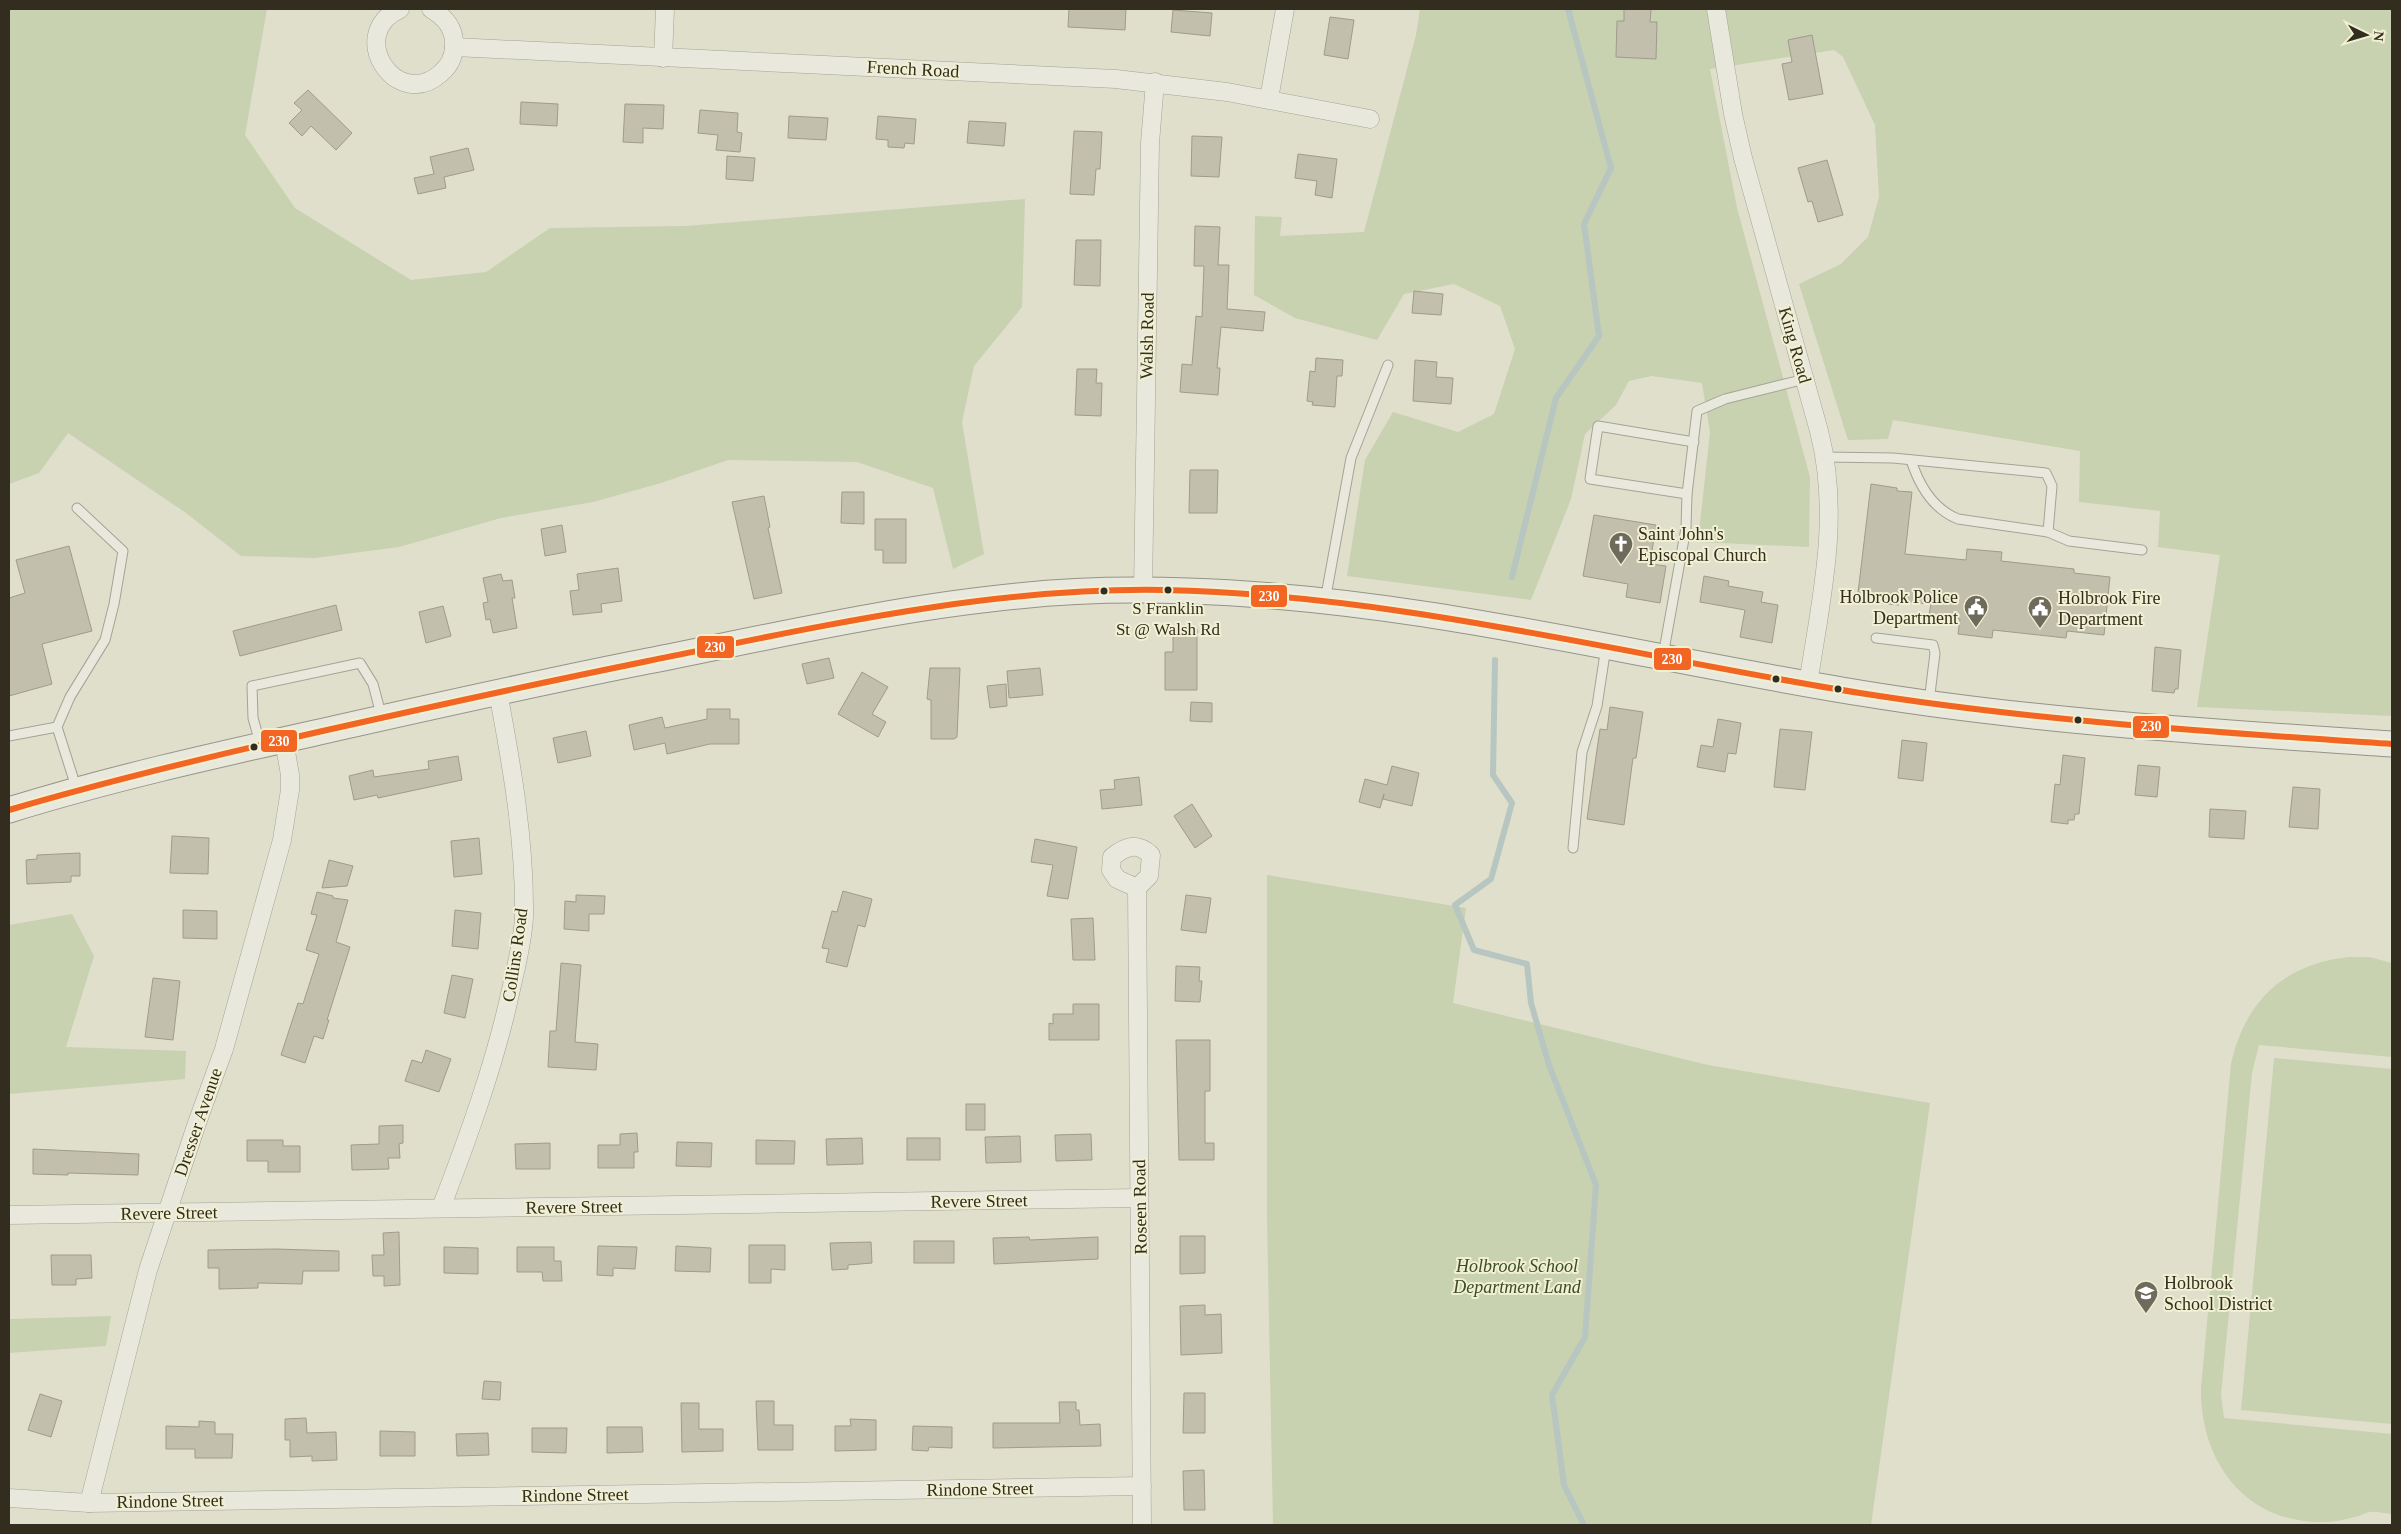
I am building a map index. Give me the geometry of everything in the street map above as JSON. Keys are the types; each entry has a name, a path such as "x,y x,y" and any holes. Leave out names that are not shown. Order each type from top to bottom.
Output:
{"main road":[{"path":"9,810 77,790 260,745 498,692 854,621 968,602 1066,592 1143,590 1211,592 1325,601 1452,618 1662,658 1929,704 2089,723 2392,744"}],"street":[{"path":"400,9 384,20 378,31 377,55 382,66 391,75 401,81 413,84 436,78 446,69 452,59 453,35 448,23 440,14 431,9"},
{"path":"663,58 665,9"},
{"path":"1269,99 1285,9"},
{"name":"King Road","path":"1716,9 1733,114 1743,158 1825,457 1830,502 1828,550 1808,684"},
{"name":"French Road","path":"454,47 1088,77 1155,82 1269,99 1370,119"},
{"name":"Walsh Road","path":"1143,590 1150,153 1155,82"},
{"name":"Collins Road","path":"441,1208 465,1147 504,1023 524,919 522,856 517,794 498,692"},
{"name":"Dresser Avenue","path":"89,1503 148,1270 196,1123 224,1049 282,840 290,790 290,775 284,740"},
{"name":"Roseen Road","path":"1138,888 1139,1198 1142,1209 1142,1525"},
{"name":"Revere Street","path":"9,1215 1139,1198"},
{"name":"Rindone Street","path":"9,1498 89,1503 1142,1486"}],"lane":[{"path":"1325,601 1351,458 1388,365"},
{"path":"1662,658 1686,528 1687,494 1697,411 1725,399 1805,379"},
{"path":"1687,494 1590,479 1598,426 1694,442"},
{"path":"1825,457 1876,457 2046,473 2052,486 2048,532"},
{"path":"1911,460 1929,497 1947,514 1958,519 2048,532 2069,542 2142,550"},
{"path":"77,508 123,551 114,604 105,640 70,698 57,727 77,790"},
{"path":"1876,638 1933,645 1935,653 1929,704"},
{"path":"1573,848 1582,752 1597,706 1606,647"},
{"path":"260,745 253,718 252,686 360,663 373,684 382,718"},
{"path":"9,736 57,727"}],"green space":[{"path":"9,9 267,9 245,135 295,208 411,280 486,272 550,228 685,226 1025,199 1022,307 974,366 962,422 984,554 953,569 933,488 857,462 728,460 661,483 593,502 501,518 399,547 315,558 241,556 186,513 68,433 39,473 9,484"},
{"path":"1420,9 2392,9 2392,716 2197,707 2220,555 2158,547 2160,511 2079,502 2080,451 1893,420 1888,439 1848,440 1799,284 1841,264 1868,237 1879,197 1875,125 1843,57 1834,50 1710,69 1737,208 1810,477 1809,547 1698,542 1710,432 1702,383 1652,376 1629,381 1616,405 1585,434 1571,499 1531,600 1347,576 1365,460 1393,412 1458,432 1494,414 1515,349 1500,306 1454,284 1404,294 1377,340 1295,318 1254,295 1255,216 1282,217 1280,236 1364,232 1416,35"},
{"name":"Holbrook School Department Land","path":"1267,875 1466,908 1453,1003 1708,1065 1930,1103 1871,1525 1273,1525 1267,1218"},
{"path":"72,914 94,956 66,1047 186,1051 185,1079 9,1094 9,925"},
{"path":"2349,957 2369,957 2392,963 2392,1057 2259,1045 2252,1073 2221,1395 2224,1418 2392,1434 2392,1514 2369,1512 2357,1517 2321,1522 2294,1519 2270,1511 2249,1499 2232,1482 2218,1462 2208,1439 2203,1414 2201,1388 2231,1064 2237,1042 2257,1004 2287,977 2326,961"},
{"path":"2274,1058 2392,1069 2392,1424 2241,1410"},
{"path":"111,1316 106,1346 9,1353 9,1319"}],"building":[{"path":"1069,9 1126,9 1125,30 1068,27"},
{"path":"1624,9 1651,9 1650,22 1657,22 1656,59 1616,57 1617,21 1624,21"},
{"path":"1173,10 1212,13 1210,36 1171,32"},
{"path":"1330,17 1354,20 1348,59 1324,55"},
{"path":"1812,35 1823,94 1789,100 1782,64 1792,62 1788,40"},
{"path":"308,90 352,133 336,150 311,126 302,136 289,123 302,110 294,103"},
{"path":"521,102 558,104 557,126 520,124"},
{"path":"625,104 664,105 663,129 643,128 643,143 623,142"},
{"path":"700,110 738,113 737,132 742,133 740,152 716,150 718,135 698,133"},
{"path":"789,116 828,118 826,140 788,138"},
{"path":"878,116 916,119 914,144 905,143 904,148 888,147 888,140 876,139"},
{"path":"969,121 1006,123 1004,146 967,143"},
{"path":"1074,131 1102,132 1100,169 1096,169 1094,195 1070,194"},
{"path":"1192,136 1222,137 1219,177 1191,176"},
{"path":"468,148 474,170 444,177 446,188 418,194 414,178 434,174 430,157"},
{"path":"1298,154 1337,159 1332,198 1315,195 1317,181 1295,178"},
{"path":"727,156 755,158 753,181 726,179"},
{"path":"1827,160 1843,215 1818,222 1812,201 1808,202 1798,168"},
{"path":"1195,226 1220,227 1218,265 1229,265 1227,309 1265,312 1263,331 1221,327 1217,368 1220,368 1218,395 1180,392 1182,364 1192,365 1196,316 1202,317 1204,266 1194,266"},
{"path":"1076,240 1101,240 1100,286 1074,285"},
{"path":"1414,291 1443,294 1441,315 1412,313"},
{"path":"1316,358 1343,360 1342,376 1337,376 1335,407 1312,405 1313,402 1307,401 1310,371 1315,372"},
{"path":"1415,360 1437,362 1436,377 1453,378 1451,404 1413,401"},
{"path":"1077,369 1097,369 1096,383 1102,383 1101,416 1075,415"},
{"path":"1190,470 1218,470 1217,513 1189,513"},
{"path":"1871,484 1897,488 1897,491 1912,492 1905,554 1966,560 1967,549 2002,552 2001,561 2074,569 2074,573 2110,577 2104,635 2067,631 2066,638 1993,630 1992,638 1958,634 1960,619 1929,615 1931,604 1900,601 1899,605 1857,601"},
{"path":"842,492 864,492 864,524 841,523"},
{"path":"764,496 770,527 768,528 782,593 754,599 732,502"},
{"path":"1594,515 1656,525 1650,564 1666,566 1660,603 1626,597 1628,584 1583,576"},
{"path":"875,519 906,519 906,563 883,563 883,550 875,550"},
{"path":"562,525 566,552 545,556 541,529"},
{"path":"69,546 92,631 42,644 52,684 9,696 9,598 25,593 16,560"},
{"path":"618,568 622,601 601,604 602,612 573,615 570,591 579,590 577,574"},
{"path":"501,574 503,581 512,580 515,598 512,598 517,628 493,633 490,619 486,620 483,603 488,602 483,578"},
{"path":"1704,576 1729,581 1728,586 1763,592 1761,602 1778,605 1772,643 1740,637 1745,610 1700,602"},
{"path":"336,605 342,630 240,656 233,631"},
{"path":"443,606 451,636 426,643 419,612"},
{"path":"1173,629 1197,629 1197,690 1165,690 1165,652 1173,652"},
{"path":"2155,647 2181,650 2178,689 2175,689 2174,693 2152,691"},
{"path":"829,658 834,678 807,684 802,664"},
{"path":"930,668 960,668 957,737 954,739 931,739 931,700 927,699"},
{"path":"1040,668 1043,695 1009,698 1007,671"},
{"path":"862,672 888,687 872,714 886,722 878,737 838,714"},
{"path":"1006,684 1007,706 990,708 987,686"},
{"path":"1191,702 1212,703 1212,722 1190,721"},
{"path":"1610,707 1643,712 1636,758 1633,758 1624,825 1587,819 1600,729 1607,730"},
{"path":"707,709 730,709 730,719 739,719 739,744 710,744 667,754 665,743 634,750 629,725 662,717 665,728 707,719"},
{"path":"1718,719 1741,723 1736,754 1728,753 1725,772 1697,767 1701,745 1713,747"},
{"path":"1780,729 1812,732 1805,790 1774,787"},
{"path":"586,731 591,756 558,763 553,738"},
{"path":"1902,740 1927,743 1923,781 1898,778"},
{"path":"2063,755 2085,758 2079,814 2075,814 2074,820 2068,820 2068,824 2051,822 2055,784 2060,785"},
{"path":"458,756 462,780 378,798 377,795 354,800 349,776 373,770 374,777 429,769 428,761"},
{"path":"2138,765 2160,767 2157,797 2135,795"},
{"path":"1392,766 1419,773 1412,806 1383,799 1384,794 1380,808 1359,802 1365,779 1387,785"},
{"path":"1139,777 1142,805 1102,809 1100,790 1115,789 1114,780"},
{"path":"2293,787 2320,789 2318,829 2289,827"},
{"path":"1192,804 1212,836 1195,848 1174,816"},
{"path":"2210,809 2246,811 2244,839 2209,837"},
{"path":"172,836 209,838 208,874 170,873"},
{"path":"479,838 482,874 454,877 451,841"},
{"path":"1035,839 1077,847 1068,899 1047,896 1053,865 1031,862"},
{"path":"80,853 80,876 71,876 71,882 27,884 26,860 37,859 37,855"},
{"path":"329,860 353,866 347,886 322,888"},
{"path":"843,891 872,899 865,927 858,925 847,967 826,962 829,949 822,948 832,911 837,912"},
{"path":"317,892 333,896 333,898 348,900 336,942 350,947 327,1020 329,1020 323,1039 314,1036 305,1063 281,1055 298,1003 303,1004 319,954 306,950 317,915 311,914"},
{"path":"576,895 605,896 604,914 589,914 589,931 564,929 565,901 576,902"},
{"path":"1186,895 1211,898 1206,933 1181,930"},
{"path":"183,910 217,911 217,939 183,938"},
{"path":"455,910 481,913 478,949 452,946"},
{"path":"1093,918 1095,960 1073,960 1071,919"},
{"path":"561,963 581,965 575,1042 598,1044 596,1070 548,1067 550,1031 556,1031"},
{"path":"1176,966 1200,967 1199,981 1202,981 1200,1002 1175,1001"},
{"path":"452,975 473,979 465,1018 444,1013"},
{"path":"153,978 180,981 173,1040 145,1037"},
{"path":"1073,1004 1099,1004 1099,1040 1049,1040 1049,1023 1053,1024 1053,1014 1073,1014"},
{"path":"1176,1040 1210,1040 1210,1091 1205,1091 1205,1143 1214,1143 1214,1160 1179,1160"},
{"path":"426,1050 451,1059 439,1092 405,1081 412,1060 422,1063"},
{"path":"966,1104 985,1104 985,1130 966,1130"},
{"path":"403,1125 403,1143 399,1144 400,1158 388,1158 389,1169 352,1170 351,1145 379,1144 379,1126"},
{"path":"637,1133 638,1152 634,1152 634,1168 598,1168 598,1145 620,1145 620,1134"},
{"path":"1091,1134 1092,1160 1056,1161 1055,1135"},
{"path":"1020,1136 1021,1162 986,1163 985,1137"},
{"path":"862,1138 863,1164 827,1165 826,1139"},
{"path":"907,1138 940,1138 940,1160 907,1160"},
{"path":"247,1140 283,1140 283,1146 300,1146 300,1172 268,1172 268,1161 247,1161"},
{"path":"756,1140 795,1141 794,1164 756,1164"},
{"path":"677,1142 712,1143 711,1167 676,1166"},
{"path":"550,1143 550,1169 516,1169 515,1144"},
{"path":"33,1149 139,1154 138,1175 33,1174"},
{"path":"399,1232 400,1285 384,1286 384,1276 373,1276 372,1255 384,1255 383,1233"},
{"path":"1180,1236 1205,1236 1205,1273 1180,1274"},
{"path":"1029,1237 1030,1240 1098,1237 1098,1259 994,1264 993,1238"},
{"path":"914,1241 954,1241 954,1263 914,1263"},
{"path":"871,1242 872,1263 848,1265 848,1269 832,1270 830,1243"},
{"path":"749,1245 785,1245 785,1270 771,1269 771,1283 749,1283"},
{"path":"598,1246 637,1247 635,1269 613,1268 613,1276 597,1275"},
{"path":"676,1246 711,1248 710,1272 675,1271"},
{"path":"444,1247 478,1248 478,1274 444,1273"},
{"path":"517,1247 554,1247 554,1261 561,1261 562,1281 543,1281 542,1272 517,1272"},
{"path":"276,1249 339,1251 339,1271 303,1271 302,1284 258,1283 258,1288 219,1289 219,1268 208,1268 208,1250"},
{"path":"51,1255 91,1255 92,1278 76,1279 76,1285 52,1285"},
{"path":"1205,1305 1205,1315 1221,1314 1222,1353 1181,1355 1180,1306"},
{"path":"484,1381 501,1382 500,1400 482,1399"},
{"path":"1184,1393 1205,1393 1205,1433 1183,1433"},
{"path":"40,1394 62,1401 51,1437 28,1430"},
{"path":"756,1401 774,1401 774,1425 793,1425 793,1450 758,1450"},
{"path":"1059,1402 1076,1402 1076,1410 1079,1410 1080,1425 1100,1424 1101,1446 993,1448 993,1423 1060,1423"},
{"path":"681,1403 699,1403 699,1429 723,1429 723,1451 682,1452"},
{"path":"306,1418 307,1433 336,1432 337,1460 312,1461 312,1456 290,1457 290,1440 285,1440 285,1419"},
{"path":"850,1419 876,1420 876,1450 835,1451 835,1426 851,1426"},
{"path":"199,1421 215,1422 215,1434 233,1434 232,1458 195,1458 195,1449 166,1449 166,1426 199,1427"},
{"path":"913,1426 952,1427 952,1448 929,1447 928,1451 912,1450"},
{"path":"607,1427 642,1427 643,1452 607,1453"},
{"path":"532,1428 567,1428 566,1453 532,1452"},
{"path":"380,1431 415,1432 415,1456 380,1456"},
{"path":"488,1433 489,1455 457,1456 456,1434"},
{"path":"1204,1470 1205,1510 1184,1510 1183,1471"}],"waterway":[{"path":"1512,577 1556,398 1599,336 1584,224 1611,168 1568,9"},
{"path":"1495,660 1493,775 1512,803 1491,879 1455,905 1474,950 1527,964 1531,1003 1549,1065 1596,1185 1585,1337 1552,1395 1564,1485 1584,1525"}],"transit line":[{"name":"230","path":"9,810 128,777 287,739 527,686 776,635 969,602 1033,595 1099,591 1164,590 1252,594 1340,603 1427,615 1773,678 1926,703 2125,724 2392,744"}],"place":[{"name":"Saint John's Episcopal Church","path":"1621,565"},
{"name":"S Franklin St @ Walsh Rd","path":"1168,590"},
{"name":"Holbrook Police Department","path":"1976,628"},
{"name":"Holbrook Fire Department","path":"2040,629"},
{"name":"Holbrook School District","path":"2146,1314"}]}
